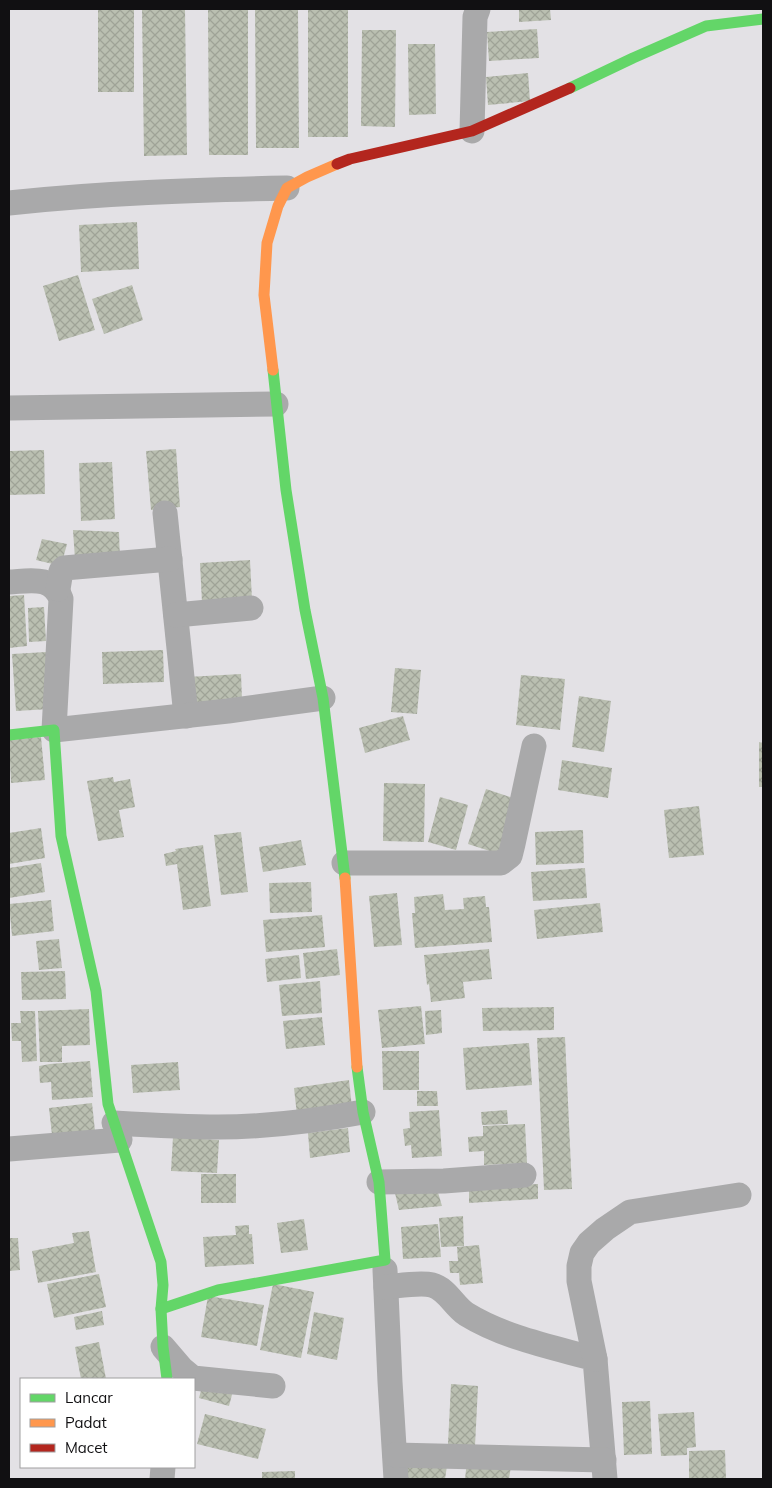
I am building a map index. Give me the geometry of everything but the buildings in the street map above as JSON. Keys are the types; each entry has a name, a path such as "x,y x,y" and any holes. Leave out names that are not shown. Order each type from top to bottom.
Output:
{"street":[{"path":"472,131 475,17 478,9"},
{"path":"9,203 79,195 287,188 307,177 350,159 472,131 544,101 633,58 705,17 763,19"},
{"path":"287,188 278,206 267,243 264,295 286,490 302,592 323,698 344,863 355,1052 363,1112 379,1182 396,1467 605,1470 595,1359 579,1281 579,1266 582,1253 589,1243 605,1229 630,1212 739,1195"},
{"path":"9,408 276,404"},
{"path":"165,513 186,716"},
{"path":"168,1378 163,1348 161,1262 108,1104 96,991 61,836 54,730 61,599 58,589 61,571 64,568 170,559"},
{"path":"9,582 38,580 47,582 58,589"},
{"path":"176,615 251,608"},
{"path":"9,735 186,716 323,698"},
{"path":"344,863 501,863 510,856 514,844 534,746"},
{"path":"9,1149 117,1132 274,1125 326,1119 363,1112"},
{"path":"379,1182 444,1181 524,1174"},
{"path":"161,1309 218,1290 385,1260"},
{"path":"386,1287 430,1284 443,1290 453,1303 466,1313 490,1325 512,1335 595,1359"},
{"path":"163,1348 180,1368 193,1378"},
{"path":"195,1378 274,1386"}],"traffic: fast":[{"path":"570,88 706,26 763,19"},
{"path":"273,370 286,490 305,610 323,698 345,878"},
{"path":"9,735 54,730 61,836 96,991 108,1104 161,1262 163,1285 161,1309"},
{"path":"167,1378 161,1309 218,1290 385,1260 379,1182 363,1112 357,1067"}],"traffic: slow":[{"path":"273,370 264,295 267,243 278,206 287,188 337,164"},
{"path":"345,878 357,1067"}],"traffic: jam":[{"path":"337,164 350,159 472,131 570,88"}]}
